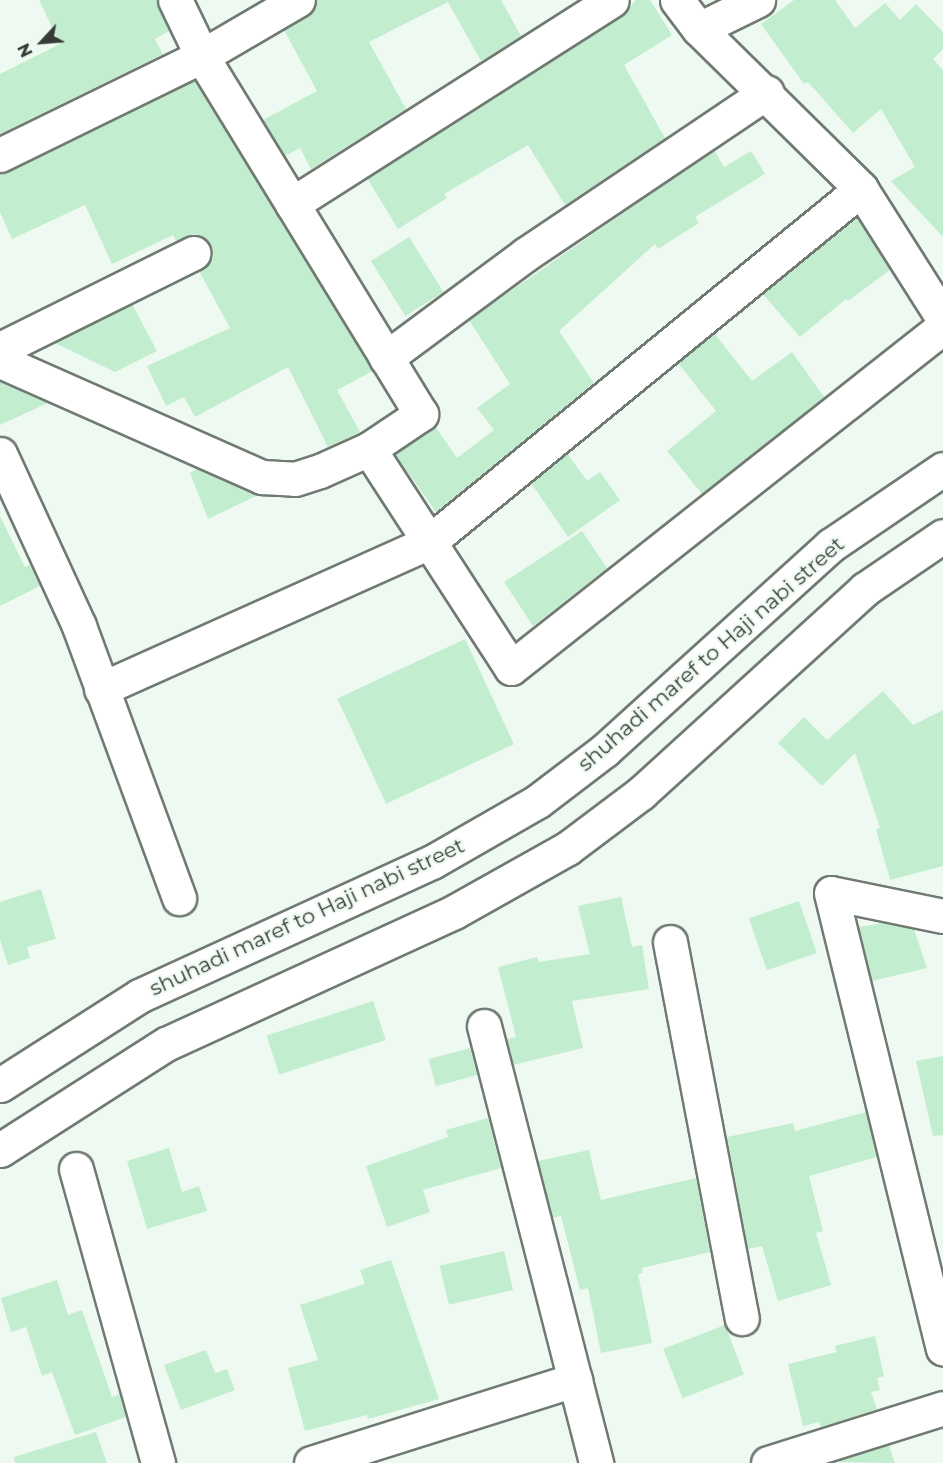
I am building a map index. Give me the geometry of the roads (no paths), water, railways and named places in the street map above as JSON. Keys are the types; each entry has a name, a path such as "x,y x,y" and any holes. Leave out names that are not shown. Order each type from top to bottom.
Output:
{"street":[{"path":"0,361 262,477 295,479 369,449 421,414 202,56 175,0"},
{"path":"0,155 202,56 298,0"},
{"path":"292,204 612,0"},
{"path":"369,449 511,668 940,308 861,189 767,93 699,29 677,0"},
{"path":"699,29 758,0"},
{"path":"386,358 526,254 767,93"},
{"path":"101,689 429,542 861,189"},
{"path":"0,349 192,253"},
{"path":"0,454 79,626 179,898"},
{"name":"shuhadi maref to Haji nabi street","path":"0,1085 139,996 432,862 538,801 605,750 831,545 943,469"},
{"path":"0,1150 166,1044 454,912 568,848 640,793 865,589 943,536"},
{"path":"943,916 831,893 943,1348"},
{"path":"670,942 742,1318"},
{"path":"484,1026 596,1463"},
{"path":"76,1169 158,1463"},
{"path":"311,1463 575,1380"},
{"path":"768,1463 943,1408"}]}
